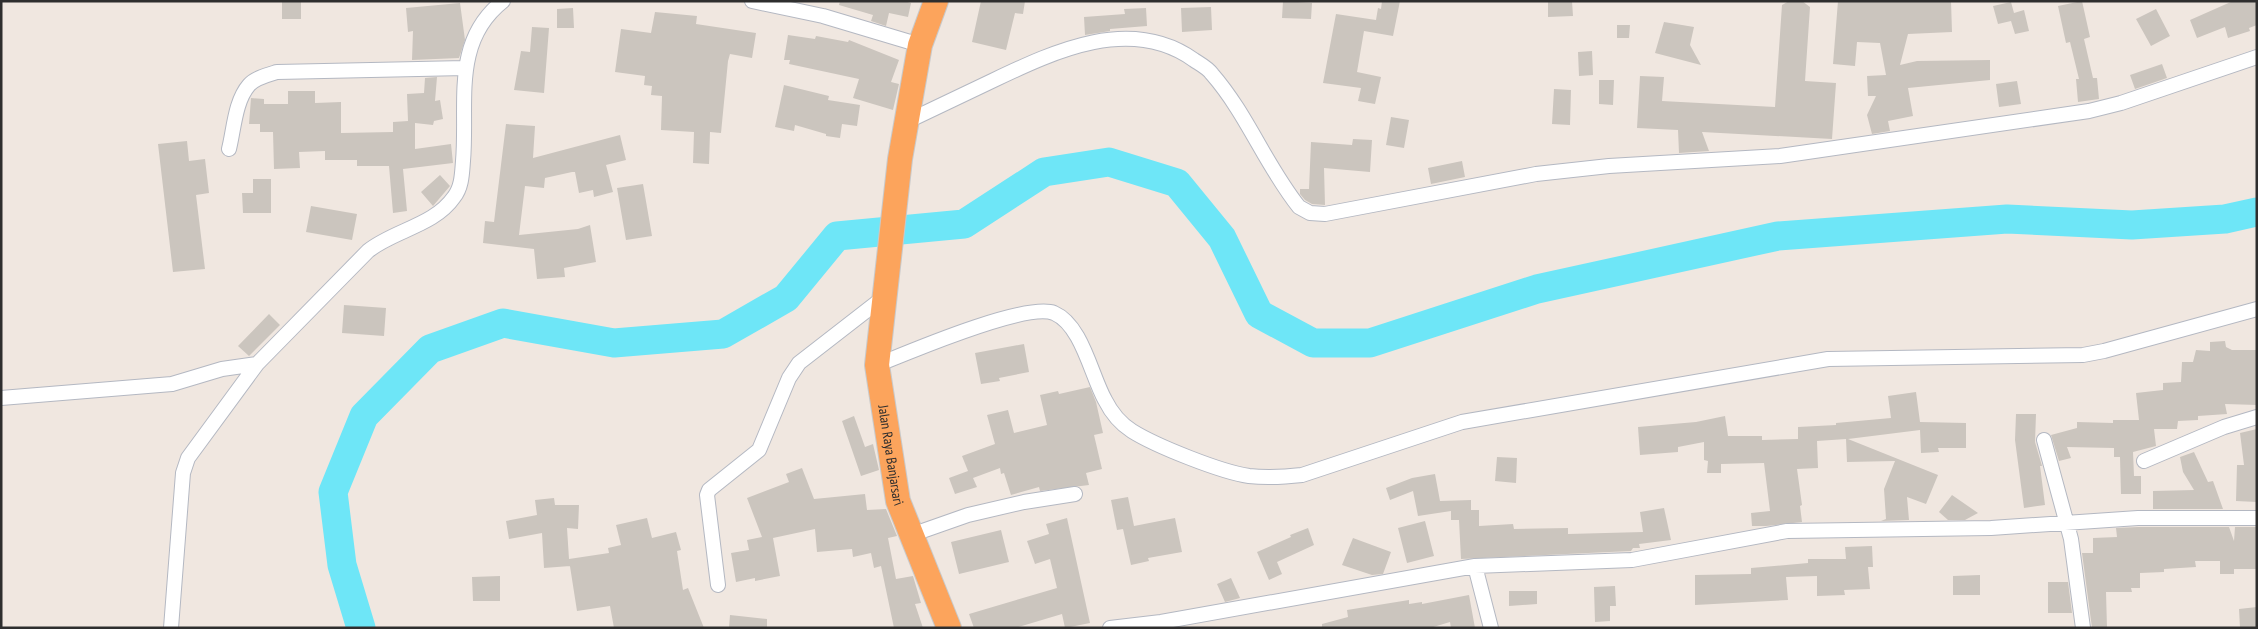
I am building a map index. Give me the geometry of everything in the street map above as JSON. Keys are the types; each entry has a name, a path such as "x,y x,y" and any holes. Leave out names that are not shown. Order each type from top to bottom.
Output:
{"highway":[{"name":"Jalan Raya Banjarsari","path":"936,1 920,44 908,121 898,169 877,365 898,501 949,628"}],"street":[{"path":"171,628 183,473 195,446 257,364 368,251 381,241 425,221 444,208 455,197 461,181 463,158 465,68 482,24 503,1"},
{"path":"752,1 823,16 920,44"},
{"path":"908,121 1042,57 1067,48 1097,41 1126,38 1154,41 1184,52 1211,72 1231,98 1299,207 1310,213 1324,214 1536,174 1592,168 1780,156 2089,111 2120,103 2257,56"},
{"path":"229,149 242,97 249,84 277,72 465,68"},
{"path":"718,585 707,495 709,490 759,450 789,378 799,363 886,286"},
{"path":"877,365 961,331 1040,311 1054,313 1068,324 1078,337 1105,401 1116,416 1131,430 1147,440 1225,470 1248,476 1275,478 1302,475 1462,422 1668,386 1848,357 2082,355 2104,351 2257,308"},
{"path":"1,398 172,384 222,369 257,364"},
{"path":"2144,461 2224,427 2257,417"},
{"path":"2044,440 2074,553 2083,628"},
{"path":"911,535 968,515 1024,502 1075,494"},
{"path":"1110,628 1162,625 1474,566 1632,560 1787,531 1991,528 2138,518 2257,518"},
{"path":"1474,566 1491,628"}],"building":[{"path":"282,1 301,1 301,19 282,19"},
{"path":"840,1 904,1 911,3 908,17 889,13 886,26 871,21 873,15 839,5"},
{"path":"981,1 1025,1 1023,14 1015,13 1006,50 972,42"},
{"path":"1283,1 1312,3 1311,19 1282,18"},
{"path":"1382,1 1400,1 1393,36 1364,31 1357,72 1381,77 1375,104 1358,101 1361,88 1323,83 1336,14 1376,20 1378,8 1381,9"},
{"path":"1548,1 1572,1 1573,16 1548,17"},
{"path":"1789,1 1802,1 1810,7 1805,81 1836,83 1832,139 1702,132 1709,151 1679,153 1678,130 1637,128 1640,76 1664,77 1662,101 1775,107 1782,5"},
{"path":"1838,1 1951,1 1952,32 1908,34 1900,65 1917,61 1990,60 1990,80 1908,88 1913,116 1888,121 1890,131 1872,134 1867,115 1876,96 1868,96 1867,76 1886,75 1880,43 1857,42 1855,66 1833,64"},
{"path":"2082,1 2090,37 2084,39 2093,78 2097,78 2099,99 2078,102 2076,79 2079,79 2070,42 2066,43 2058,6"},
{"path":"2233,1 2257,1 2257,25 2249,28 2250,31 2228,38 2225,27 2197,38 2190,20"},
{"path":"2011,2 2014,13 2024,10 2029,31 2015,34 2011,21 1998,24 1993,6"},
{"path":"460,3 465,40 459,58 412,60 413,31 408,32 406,8"},
{"path":"1211,7 1212,30 1182,32 1181,8"},
{"path":"573,8 574,28 557,28 557,9"},
{"path":"1146,8 1147,26 1110,29 1110,31 1085,35 1084,17 1125,14 1124,9"},
{"path":"2156,9 2170,36 2151,46 2136,19"},
{"path":"655,12 697,16 696,24 756,33 752,58 730,54 721,133 710,132 709,164 693,163 694,132 661,130 662,96 651,95 652,86 644,85 645,76 615,72 621,29 651,33"},
{"path":"1664,22 1694,27 1690,45 1701,65 1655,53"},
{"path":"1617,25 1630,25 1629,38 1617,38"},
{"path":"532,27 549,28 544,93 514,90 521,51 530,52"},
{"path":"788,35 815,39 816,36 848,42 849,40 899,60 891,82 899,84 893,110 853,98 859,79 789,64 790,60 784,60"},
{"path":"1592,51 1593,75 1579,76 1578,52"},
{"path":"2162,64 2167,78 2135,89 2130,75"},
{"path":"437,77 435,101 440,100 443,119 434,121 433,125 415,123 415,149 451,144 453,163 403,169 407,211 393,213 389,166 357,166 357,160 325,160 325,151 299,152 300,168 274,169 273,132 260,132 260,124 249,124 251,98 264,99 264,104 288,104 288,91 315,91 315,103 341,102 341,133 393,132 393,122 408,121 407,94 424,93 425,78"},
{"path":"1599,80 1614,80 1613,105 1599,104"},
{"path":"2017,81 2021,104 1999,107 1996,84"},
{"path":"784,85 829,96 828,100 860,105 857,126 842,124 840,138 826,136 826,134 795,125 794,131 775,127"},
{"path":"1554,89 1571,90 1570,125 1552,124"},
{"path":"1391,117 1409,120 1404,148 1386,145"},
{"path":"506,124 535,126 533,158 620,135 626,160 606,165 613,192 594,197 593,190 579,193 575,172 545,178 544,188 525,186 519,235 578,229 590,225 596,262 564,268 565,277 537,279 534,249 483,243 485,221 494,222"},
{"path":"1353,139 1372,140 1370,172 1324,168 1325,205 1312,204 1305,200 1300,194 1300,189 1309,189 1311,142 1352,145"},
{"path":"187,141 189,161 205,159 209,193 196,195 205,269 173,272 158,144"},
{"path":"1462,161 1465,177 1431,184 1428,168"},
{"path":"440,175 450,186 433,206 421,192"},
{"path":"253,179 271,179 271,213 243,213 242,193 253,193"},
{"path":"643,184 652,236 626,240 617,188"},
{"path":"311,206 357,214 352,240 306,232"},
{"path":"344,305 386,308 384,336 342,333"},
{"path":"269,314 280,325 249,356 238,346"},
{"path":"2225,341 2226,347 2232,350 2257,350 2257,405 2225,404 2227,414 2198,416 2198,420 2178,421 2177,429 2154,429 2156,446 2133,452 2134,476 2141,476 2141,494 2121,494 2120,457 2114,457 2114,448 2067,447 2071,458 2059,461 2051,435 2077,428 2077,422 2113,423 2113,420 2139,420 2136,393 2163,390 2163,383 2181,382 2182,362 2193,362 2196,350 2210,351 2210,342"},
{"path":"1024,344 1029,372 999,378 1000,381 981,384 975,353"},
{"path":"1090,387 1096,402 1103,433 1094,435 1102,469 1086,473 1089,485 1040,491 1039,487 1011,495 1004,473 1001,474 1000,468 973,478 977,487 955,494 949,478 968,471 962,456 995,444 987,415 1008,410 1014,433 1047,425 1040,395 1058,391 1059,394"},
{"path":"1916,392 1920,422 1966,423 1966,448 1938,448 1939,452 1921,453 1920,430 1848,439 1938,475 1926,504 1907,497 1909,520 1881,521 1886,519 1884,489 1895,461 1847,462 1846,439 1817,441 1818,468 1797,469 1802,505 1800,506 1802,522 1766,526 1752,526 1751,513 1770,511 1764,463 1721,464 1721,473 1707,473 1708,461 1704,460 1704,442 1678,447 1678,452 1640,455 1638,427 1696,422 1725,416 1728,436 1762,436 1762,440 1798,439 1798,427 1836,425 1836,423 1891,418 1888,396"},
{"path":"2016,414 2036,414 2035,442 2042,466 2040,466 2045,505 2024,508 2015,440"},
{"path":"854,416 865,447 873,444 879,470 861,476 842,421"},
{"path":"2257,429 2257,502 2236,501 2237,465 2244,465 2240,433"},
{"path":"2194,452 2208,482 2213,481 2223,509 2153,509 2153,491 2194,490 2183,472 2180,457"},
{"path":"1497,457 1517,458 1516,483 1495,481"},
{"path":"802,468 814,499 865,494 867,510 886,509 897,536 888,538 896,579 913,576 921,603 915,604 923,628 894,628 881,566 874,568 871,553 853,557 852,549 817,552 815,529 773,538 780,576 755,581 755,578 736,582 731,553 749,550 747,540 762,537 747,498 789,482 786,474"},
{"path":"1435,474 1440,501 1471,500 1471,510 1479,510 1479,526 1513,524 1514,529 1568,528 1568,534 1643,532 1640,512 1664,508 1671,540 1639,544 1640,548 1633,548 1631,551 1461,559 1459,520 1451,520 1451,511 1418,516 1413,491 1390,500 1386,488 1412,478"},
{"path":"1952,495 1978,513 1965,520 1948,520 1939,512"},
{"path":"1128,497 1134,526 1175,518 1182,552 1148,558 1149,561 1131,565 1123,529 1117,530 1111,500"},
{"path":"554,498 555,505 579,505 578,529 567,528 569,559 609,553 608,548 621,545 616,525 647,518 652,538 676,532 681,550 677,551 683,590 688,588 704,628 614,628 610,606 577,611 570,566 544,568 542,533 509,539 506,521 537,515 535,500"},
{"path":"1067,518 1090,623 1065,628 1062,614 1015,628 974,628 969,614 1057,588 1050,559 1035,564 1027,541 1049,534 1046,524"},
{"path":"1425,521 1434,556 1407,563 1398,528"},
{"path":"2229,527 2234,541 2235,527 2257,527 2257,569 2234,569 2234,574 2220,574 2220,561 2195,561 2196,567 2164,569 2164,572 2140,573 2140,588 2131,588 2132,592 2106,592 2107,628 2092,628 2082,553 2093,553 2093,538 2117,537 2116,528"},
{"path":"1308,528 1314,545 1277,562 1282,574 1269,580 1257,552"},
{"path":"1001,530 1009,562 959,574 951,542"},
{"path":"1353,538 1391,552 1383,574 1372,575 1342,565"},
{"path":"1872,546 1873,567 1868,567 1870,589 1844,590 1845,595 1817,596 1817,576 1786,577 1788,600 1695,605 1695,575 1751,574 1751,568 1808,563 1808,559 1846,559 1845,547"},
{"path":"1980,575 1980,595 1953,595 1953,576"},
{"path":"500,576 500,601 473,601 472,577"},
{"path":"1231,578 1240,598 1225,602 1217,584"},
{"path":"2048,582 2068,582 2072,613 2048,613"},
{"path":"1615,586 1616,606 1610,606 1610,621 1595,622 1594,587"},
{"path":"1509,591 1537,591 1537,604 1509,606"},
{"path":"1469,595 1475,628 1451,628 1450,622 1430,628 1322,628 1322,624 1348,617 1347,610 1409,600 1409,604 1422,602 1422,604"},
{"path":"2257,607 2257,628 2240,628 2239,609"},
{"path":"730,615 767,619 767,628 729,628"}],"waterway":[{"path":"361,628 342,565 333,492 364,416 430,349 503,323 614,343 723,334 786,298 837,236 964,224 1044,172 1109,162 1177,183 1222,238 1259,314 1313,343 1370,343 1537,289 1778,236 2007,219 2132,225 2225,219 2257,212"}]}
